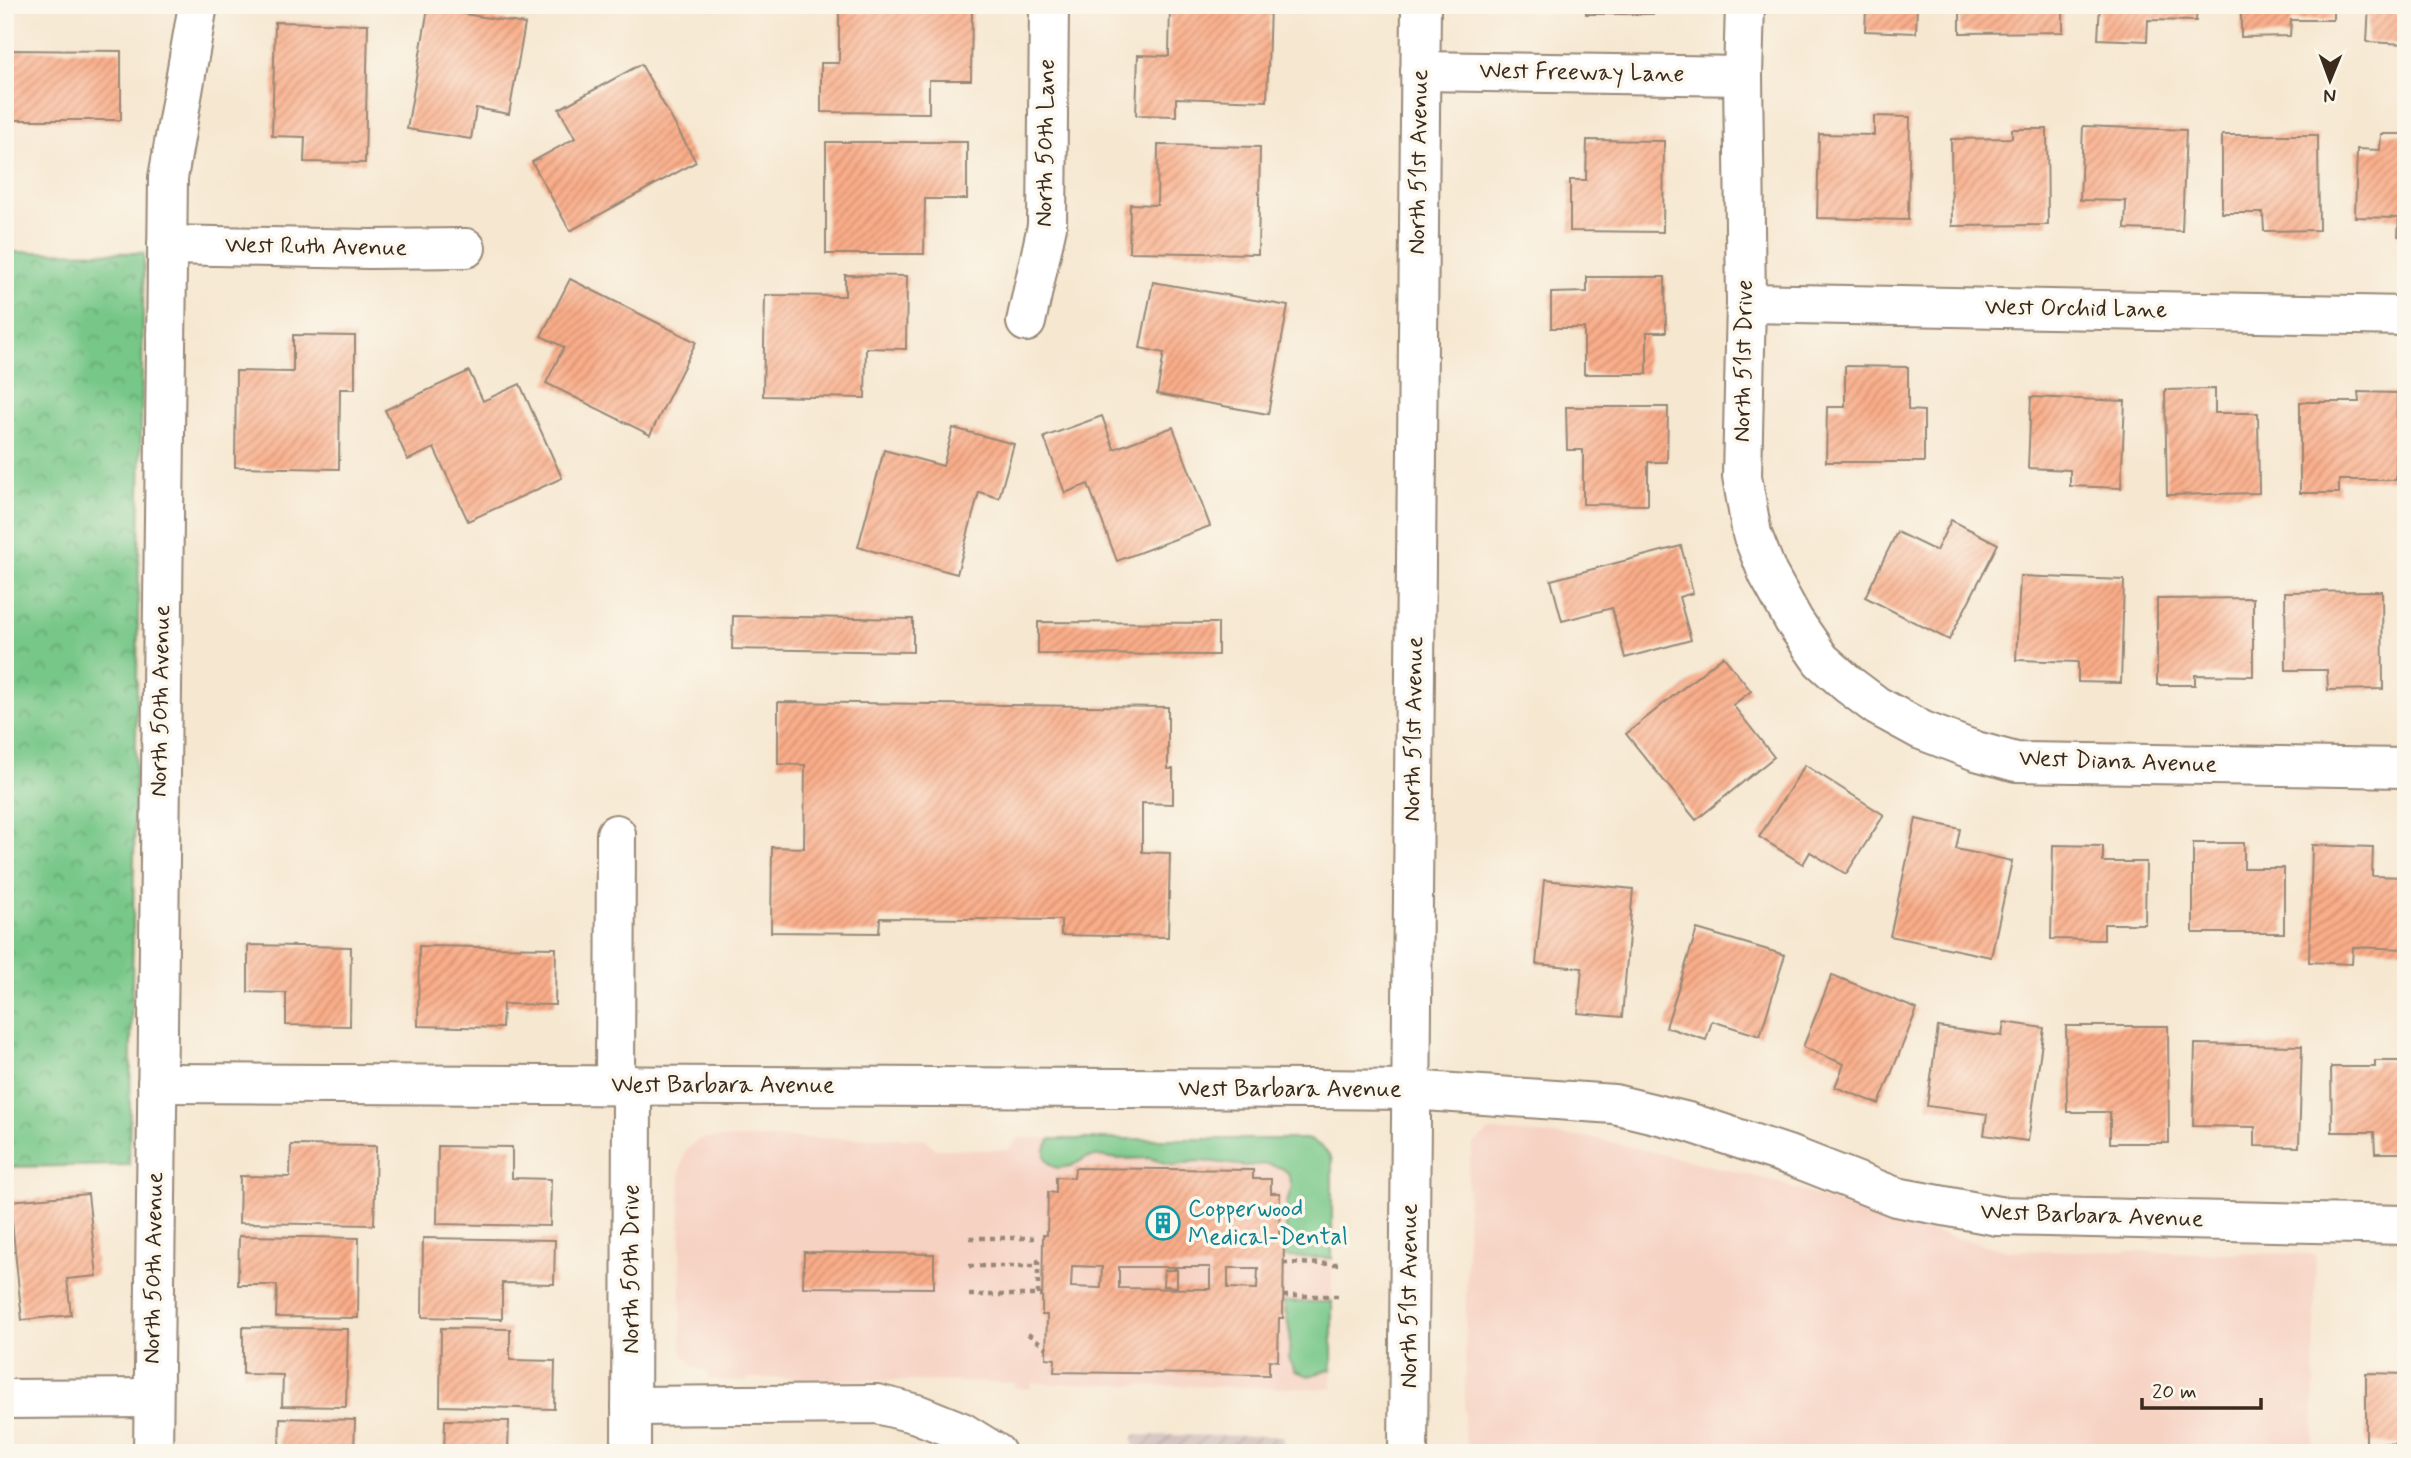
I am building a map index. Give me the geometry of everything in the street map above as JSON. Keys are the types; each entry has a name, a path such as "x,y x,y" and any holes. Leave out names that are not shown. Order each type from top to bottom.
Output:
{"street":[{"name":"North 50th Avenue","path":"153,1453 168,178 198,5"},
{"name":"North 50th Lane","path":"1026,322 1047,226 1049,5"},
{"name":"North 51st Avenue","path":"1408,1453 1421,5"},
{"name":"North 51st Drive","path":"1745,5 1743,76 1746,303 1742,476 1752,534 1768,574 1794,621 1821,660 1849,685"},
{"name":"West Freeway Lane","path":"1420,71 1743,76"},
{"name":"West Ruth Avenue","path":"167,245 466,248"},
{"name":"West Orchid Lane","path":"1746,303 2406,316"},
{"name":"West Diana Avenue","path":"1849,685 1877,706 1921,730 1976,751 2016,762 2406,768"},
{"name":"North 50th Drive","path":"616,834 631,1453"},
{"name":"West Barbara Avenue","path":"157,1083 1410,1090 1615,1104 1688,1122 1794,1157 1896,1197 1998,1216 2406,1225"},
{"path":"5,1399 153,1398"},
{"path":"631,1406 877,1404 918,1414 962,1432 996,1453"}],"path":[{"path":"970,1238 1034,1238"},
{"path":"969,1295 1040,1295 1038,1261 1042,1261"},
{"path":"1283,1263 1338,1264"},
{"path":"969,1266 1038,1266"},
{"path":"1283,1296 1338,1296"},
{"path":"1028,1334 1047,1348"}],"shaded area":[{"path":"1490,1131 1593,1138 1766,1179 1887,1220 2005,1250 2316,1254 2313,1453 1469,1453 1464,1433 1468,1170 1473,1144"},
{"name":"Copperwood Medical-Dental","path":"925,1138 935,1149 1007,1150 1019,1138 1313,1142 1329,1153 1332,1160 1332,1389 1032,1383 1031,1389 1015,1388 1014,1383 748,1378 746,1382 709,1379 708,1371 694,1367 683,1355 681,1345 680,1171 685,1152 697,1140"},
{"path":"1133,1435 1283,1436 1283,1453 1133,1453"}],"green space":[{"path":"5,252 144,253 129,1165 5,1167"},
{"path":"1051,1139 1306,1139 1325,1150 1332,1160 1332,1258 1285,1257 1287,1202 1292,1185 1288,1173 1282,1168 1266,1164 1245,1166 1195,1161 1175,1166 1149,1158 1119,1159 1097,1156 1071,1166 1057,1168 1045,1157 1045,1149"},
{"path":"1284,1302 1332,1302 1332,1369 1309,1376 1295,1371 1289,1359 1290,1334"}],"building":[{"path":"912,5 972,5 971,80 929,80 929,113 821,112 821,63 839,63 839,12 912,12"},
{"path":"1170,5 1270,5 1267,101 1176,98 1176,116 1136,115 1138,55 1169,56"},
{"path":"1586,5 1653,5 1653,14 1586,14"},
{"path":"1824,5 1917,5 1916,33 1865,31 1866,10 1824,9"},
{"path":"1960,5 2063,5 2063,32 1960,33"},
{"path":"2100,5 2197,5 2196,21 2148,20 2147,41 2098,39"},
{"path":"2241,5 2333,5 2333,20 2291,20 2290,36 2241,37"},
{"path":"2369,5 2406,5 2406,44 2367,42"},
{"path":"428,8 525,24 509,114 476,108 471,139 407,129"},
{"path":"275,22 368,24 365,163 304,162 305,137 272,136"},
{"path":"5,50 121,51 121,120 5,120"},
{"path":"641,64 696,162 570,231 532,162 575,138 559,109"},
{"path":"1874,116 1910,117 1908,220 1817,218 1819,134 1874,135"},
{"path":"2083,126 2186,130 2182,231 2125,229 2126,201 2080,200"},
{"path":"2012,129 2047,129 2048,225 1952,226 1951,139 2012,138"},
{"path":"2381,134 2406,134 2406,236 2398,236 2399,218 2355,217 2357,149 2380,150"},
{"path":"2222,135 2318,135 2319,230 2264,231 2263,213 2222,213"},
{"path":"1587,140 1664,141 1663,232 1570,231 1570,180 1586,180"},
{"path":"826,142 967,142 967,199 925,199 924,254 826,254"},
{"path":"1158,145 1260,147 1258,254 1129,252 1130,204 1157,205"},
{"path":"845,275 907,276 906,349 866,348 865,398 763,396 765,295 845,296"},
{"path":"1587,277 1665,277 1666,332 1647,332 1647,374 1584,374 1584,328 1551,328 1551,293 1587,292"},
{"path":"570,279 696,342 650,435 546,383 564,347 541,336"},
{"path":"1153,282 1288,306 1268,414 1157,394 1164,353 1140,348"},
{"path":"293,335 355,336 355,389 340,389 339,469 235,467 236,371 293,372"},
{"path":"1845,366 1908,367 1908,410 1924,411 1924,462 1826,462 1827,407 1845,407"},
{"path":"469,371 483,401 520,384 562,478 468,521 434,448 408,460 385,410"},
{"path":"2215,389 2215,413 2258,413 2259,493 2167,495 2165,390"},
{"path":"2358,392 2397,393 2396,480 2339,480 2339,493 2300,493 2300,402 2359,402"},
{"path":"2031,397 2125,401 2121,488 2070,486 2070,470 2028,468"},
{"path":"1566,407 1668,407 1667,462 1648,462 1648,505 1583,504 1583,450 1567,450"},
{"path":"1102,416 1114,449 1173,427 1210,526 1117,561 1088,484 1065,493 1044,437"},
{"path":"953,428 1014,444 999,498 979,492 957,574 858,547 884,450 943,466"},
{"path":"1951,520 1998,544 1949,640 1865,597 1897,532 1936,551"},
{"path":"1681,546 1693,593 1679,597 1691,640 1625,658 1612,608 1562,621 1551,580"},
{"path":"2020,576 2124,580 2121,683 2078,682 2078,662 2016,660"},
{"path":"2382,591 2383,689 2328,690 2327,670 2286,670 2285,592"},
{"path":"2253,598 2253,676 2195,675 2195,685 2157,685 2157,599"},
{"path":"733,616 913,619 913,652 732,649"},
{"path":"1038,622 1218,623 1218,655 1038,654"},
{"path":"1723,656 1751,691 1733,705 1774,757 1696,820 1626,734"},
{"path":"778,702 1168,707 1168,769 1173,769 1173,804 1142,803 1142,852 1170,853 1168,937 1061,935 1061,920 880,918 879,933 771,932 772,847 804,848 805,765 778,764"},
{"path":"1805,765 1884,815 1846,874 1810,852 1803,864 1759,837"},
{"path":"1916,819 1960,829 1956,849 2012,861 1991,957 1890,936"},
{"path":"2193,843 2244,843 2244,868 2284,868 2284,933 2193,933"},
{"path":"2053,845 2103,846 2103,862 2146,862 2145,924 2104,924 2104,940 2051,939"},
{"path":"2312,845 2373,847 2372,876 2406,877 2406,949 2353,947 2352,964 2309,962"},
{"path":"1544,880 1633,889 1622,1017 1578,1013 1582,968 1536,964"},
{"path":"1697,929 1785,955 1760,1036 1712,1021 1706,1040 1666,1027"},
{"path":"248,945 351,947 350,1026 286,1025 286,993 248,992"},
{"path":"419,946 556,948 555,1005 503,1004 502,1028 418,1026"},
{"path":"1832,975 1917,1009 1879,1104 1835,1087 1844,1064 1803,1047"},
{"path":"2004,1022 2044,1028 2028,1141 1984,1135 1987,1114 1927,1106 1938,1027 2002,1036"},
{"path":"2066,1026 2168,1026 2169,1143 2110,1143 2110,1112 2067,1112"},
{"path":"2195,1044 2302,1046 2299,1147 2255,1146 2255,1127 2193,1126"},
{"path":"2375,1061 2406,1061 2406,1153 2375,1153 2374,1132 2332,1132 2331,1067 2375,1067"},
{"path":"291,1145 376,1146 374,1225 239,1223 240,1176 290,1177"},
{"path":"438,1146 512,1147 512,1178 551,1179 550,1226 437,1224"},
{"path":"1075,1168 1253,1170 1253,1179 1271,1179 1271,1193 1280,1193 1279,1236 1284,1236 1283,1318 1279,1318 1278,1361 1269,1360 1269,1375 1054,1372 1055,1359 1046,1358 1047,1315 1042,1315 1043,1235 1047,1235 1048,1192 1056,1193 1056,1177 1074,1178","holes":["1072,1266 1102,1267 1101,1288 1071,1287","1119,1267 1210,1267 1210,1289 1119,1288","1228,1268 1258,1268 1257,1289 1228,1288"]},
{"path":"88,1194 97,1276 67,1279 71,1315 22,1320 10,1201"},
{"path":"239,1236 359,1238 358,1318 276,1317 277,1285 238,1285"},
{"path":"423,1238 555,1240 554,1284 502,1283 502,1319 422,1317"},
{"path":"804,1252 934,1254 934,1288 803,1287"},
{"path":"1164,1270 1177,1270 1177,1287 1163,1286"},
{"path":"243,1327 348,1329 346,1407 282,1406 283,1375 243,1374"},
{"path":"441,1328 510,1329 510,1360 555,1361 554,1409 440,1406"},
{"path":"2366,1373 2406,1374 2406,1444 2366,1443"},
{"path":"280,1418 355,1420 354,1453 279,1453"},
{"path":"445,1420 509,1421 508,1450 517,1450 517,1453 444,1453"}],"place":[{"name":"Copperwood Medical-Dental","path":"1163,1223"}]}
